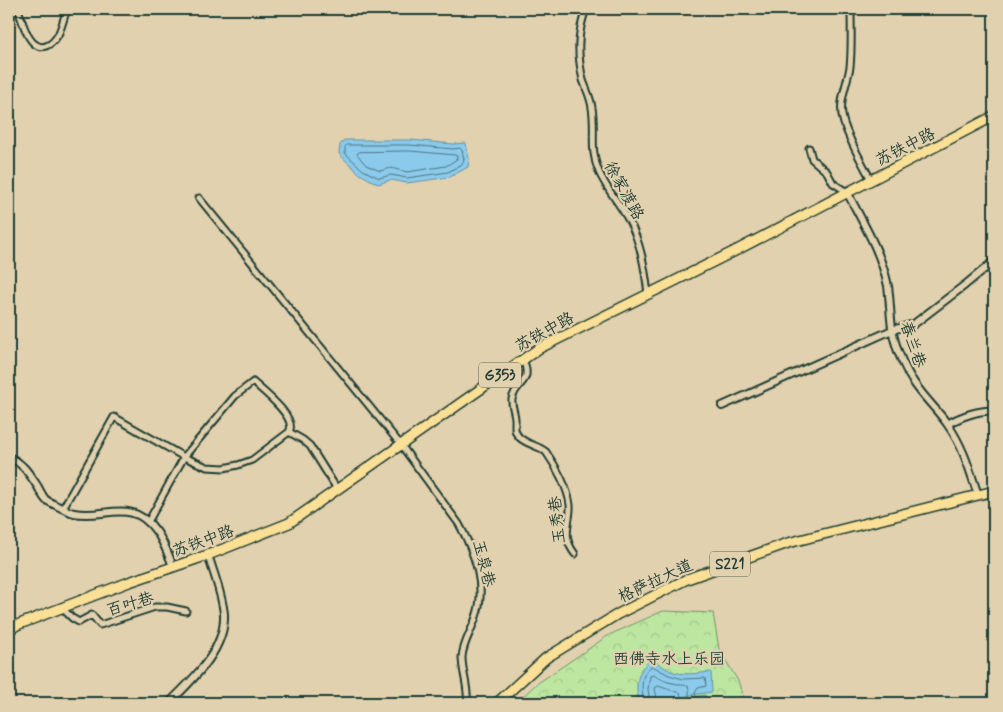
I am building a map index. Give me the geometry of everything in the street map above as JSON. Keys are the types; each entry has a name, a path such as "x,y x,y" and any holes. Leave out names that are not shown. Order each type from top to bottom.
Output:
{"main road":[{"name":"苏铁中路","path":"9,630 17,625 173,566 208,555 289,523 538,349 735,251 994,116"},
{"name":"格萨拉大道","path":"497,703 546,658 618,614 687,579 788,543 994,490"}],"street":[{"path":"18,9 32,42 37,46 44,47 51,44 60,32 67,9"},
{"name":"徐家渡路","path":"586,9 580,26 578,41 583,79 592,107 595,160 600,173 630,222 643,258 648,294"},
{"path":"851,9 851,57 842,100 843,119 846,130 871,180"},
{"path":"809,148 812,159 827,172 833,183 847,192"},
{"name":"春兰巷","path":"847,192 873,242 882,264 888,287 892,330 907,372 918,390 948,424 958,441 978,495"},
{"name":"玉泉巷","path":"199,198 401,445 459,524 466,537 472,550 477,570 480,598 478,612 462,655 468,698 467,703"},
{"path":"722,406 892,330 914,324 966,285 994,261"},
{"name":"玉秀巷","path":"523,359 527,371 526,377 512,400 515,419 514,429 516,434 527,443 542,448 546,452 565,486 570,506 568,540 575,554"},
{"path":"63,508 114,417 184,457 207,467 224,468 252,460 289,432 291,424 288,417 269,395 253,382 235,396 184,457 148,522"},
{"path":"948,424 956,418 988,410 994,411"},
{"path":"289,432 310,446 337,489"},
{"path":"9,457 22,466 45,500 73,513 85,514 114,511 139,515 156,531 173,566"},
{"path":"170,703 212,656 221,637 224,616 221,598 208,555"},
{"name":"百叶巷","path":"62,608 79,622 92,615 100,625 155,607 167,607 186,611"}],"green space":[{"name":"西佛寺水上乐园","path":"663,611 713,613 719,649 738,681 743,696 731,703 516,703 535,685 609,635"}],"water":[{"path":"344,140 411,140 453,144 466,143 469,159 468,167 450,177 407,183 391,180 378,184 360,174 339,154 340,145"},
{"path":"650,660 676,673 711,672 712,692 690,695 679,698 671,703 639,703 637,685 639,674"},
{"path":"705,695 707,703 674,703 680,699"}]}
